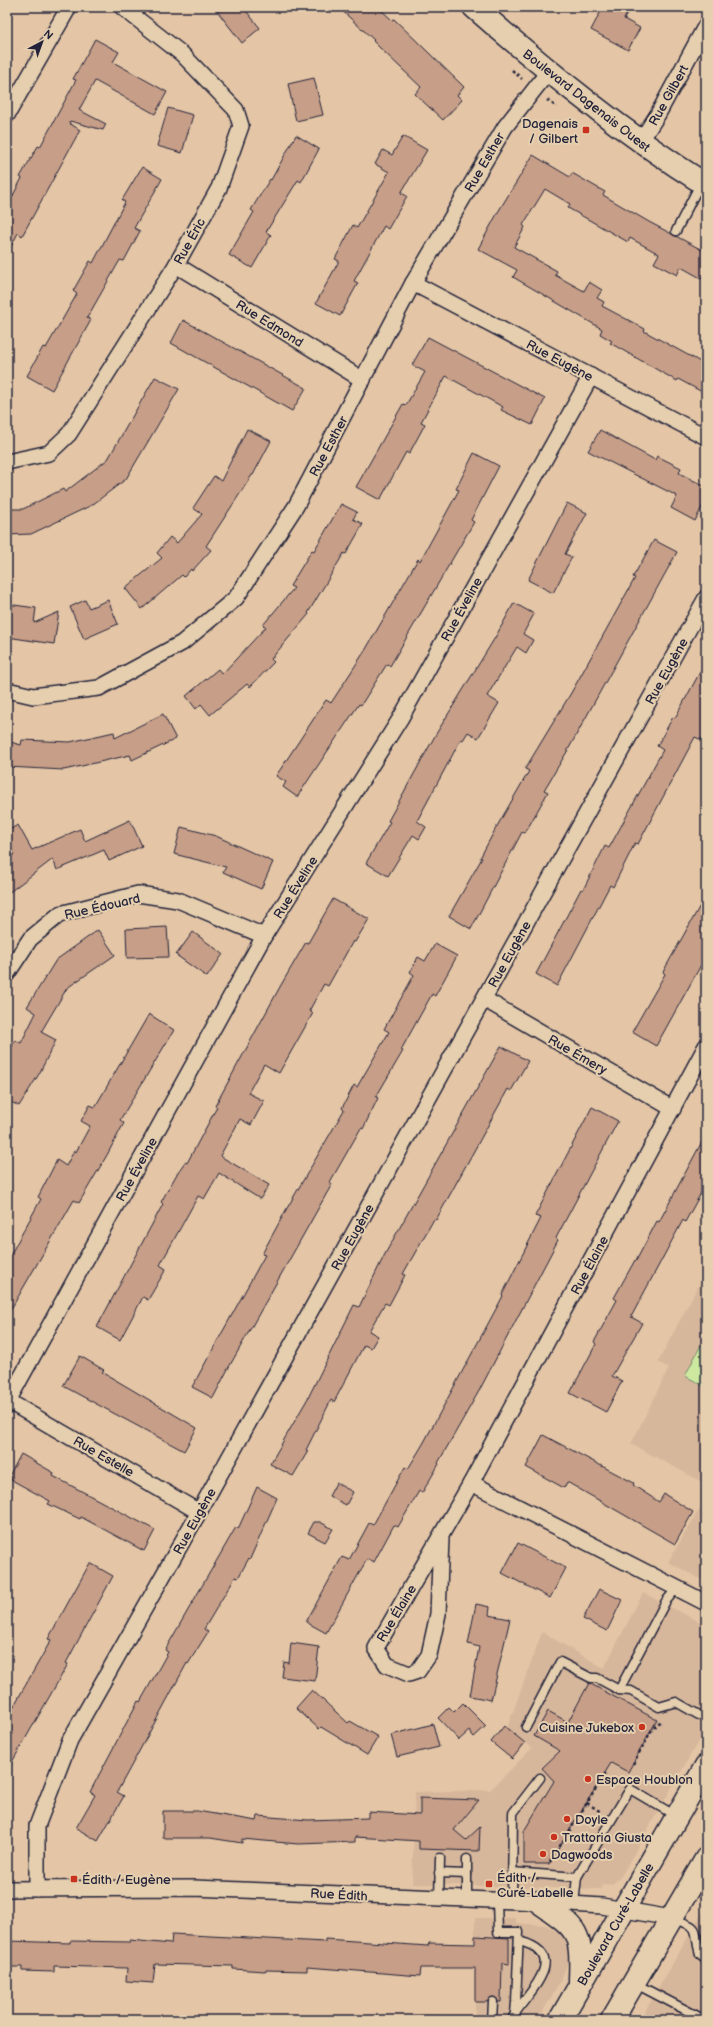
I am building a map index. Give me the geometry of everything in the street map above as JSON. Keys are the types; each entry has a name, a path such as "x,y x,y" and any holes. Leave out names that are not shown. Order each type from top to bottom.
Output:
{"main road":[{"name":"Boulevard Dagenais Ouest","path":"474,7 548,72 640,142 704,184"},
{"name":"Boulevard Curé-Labelle","path":"560,2020 622,1909 706,1766"},
{"path":"612,2020 706,1858"},
{"path":"539,1902 567,1922 576,1934 581,1948 580,1983"}],"street":[{"path":"7,115 69,7"},
{"name":"Rue Éric","path":"7,462 49,453 69,434 176,265 219,188 241,126 236,110 182,54 122,7"},
{"name":"Rue Gilbert","path":"640,142 658,114 706,26"},
{"name":"Rue Esther","path":"7,690 33,696 99,688 182,643 236,598 296,506 413,283 505,127 548,72"},
{"name":"Rue Edmond","path":"176,265 363,380"},
{"name":"Rue Eugène","path":"413,283 706,437"},
{"name":"Rue Éveline","path":"8,1402 264,936 400,719 591,376"},
{"name":"Rue Eugène","path":"37,1889 37,1826 70,1740 199,1512 706,598"},
{"name":"Rue Édouard","path":"7,974 30,940 60,914 138,894 178,900 264,936"},
{"name":"Rue Émery","path":"484,999 673,1109"},
{"name":"Rue Élaine","path":"441,1538 438,1614 429,1655 418,1671 409,1674 387,1665 376,1648 471,1484 706,1046"},
{"name":"Rue Estelle","path":"8,1402 199,1512"},
{"path":"471,1484 706,1603"},
{"name":"Rue Édith","path":"7,1889 194,1888 539,1902 622,1909 670,1918"}],"lane":[{"path":"676,231 704,184"},
{"path":"619,1690 666,1601 677,1588"},
{"path":"526,1727 560,1662 592,1678 597,1678 619,1690 631,1691 659,1707 676,1702 706,1719"},
{"path":"512,1901 513,1813 540,1778"},
{"path":"574,1904 577,1877 630,1789 676,1816"},
{"path":"439,1899 440,1858"},
{"path":"467,1859 467,1900"},
{"path":"512,1872 577,1877"},
{"path":"439,1873 467,1874"},
{"path":"497,1901 498,1932 519,1932 513,2017"},
{"path":"670,1918 690,1924 696,1930 700,1954 706,1959"},
{"path":"513,2017 540,1977 545,1962 541,1951 530,1944 519,1941"},
{"path":"633,1983 705,2020"},
{"path":"492,2020 493,2002"}],"path":[{"path":"632,1764 651,1731 660,1724"},
{"path":"549,1864 607,1771"}],"shaded area":[{"path":"706,1271 706,1484 631,1444 669,1368 658,1362"},
{"path":"706,1498 706,1582 668,1562"},
{"path":"643,1593 706,1625 706,1728 620,1878 612,1884 602,1885 601,1889 412,1884 415,1792 490,1790 532,1748 507,1728 542,1632 604,1668"},
{"path":"706,1906 706,2020 640,2020"},
{"path":"475,1918 516,1918 516,1923 545,1925 563,1933 572,1952 561,1980 538,2020 419,2020 419,2014 475,2016"}],"green space":[{"path":"706,1335 706,1387 685,1376"}],"building":[{"path":"214,7 243,7 260,28 242,43"},
{"path":"338,7 378,7 392,20 394,19 464,87 457,95 462,100 443,120 415,94 421,87 373,41 374,40"},
{"path":"603,7 631,7 624,19 640,28 628,50 591,30"},
{"path":"95,39 119,52 113,62 167,92 155,114 95,81 79,110 106,124 103,130 70,121 69,123 80,130 22,236 18,233 7,254 7,207 22,178 20,177 38,146 40,147 76,80 73,79"},
{"path":"314,78 323,115 296,121 288,84"},
{"path":"168,108 193,115 182,153 157,146"},
{"path":"296,135 319,149 301,182 298,180 266,232 271,235 252,268 229,255 254,212 251,210 270,179 271,180"},
{"path":"403,136 427,150 401,193 407,196 388,229 384,226 354,281 358,283 340,316 316,303 339,261 335,259 353,225 357,228 389,172 375,164 383,150 392,155"},
{"path":"533,155 570,177 572,173 605,192 603,195 649,222 706,252 706,281 681,267 677,275 654,263 659,254 630,238 628,242 568,208 570,204 545,189 523,225 525,227 514,247 557,271 555,275 584,291 589,282 602,290 597,298 604,302 602,306 645,329 644,331 706,365 706,394 678,379 677,381 610,343 612,341 600,334 602,329 513,277 517,270 478,249 498,212"},
{"path":"142,167 162,179 134,228 140,231 124,261 120,260 87,318 91,320 52,390 27,376 43,347 46,348 77,294 73,291 90,261 93,263 125,202 122,200"},
{"path":"183,320 306,388 292,411 171,343"},
{"path":"428,337 545,399 532,425 501,410 503,407 446,376 421,422 425,424 409,454 406,452 380,500 356,487 403,404 406,405 425,372 412,365"},
{"path":"155,377 179,389 126,479 92,505 31,534 7,535 7,509 23,509 63,489 65,492 108,459"},
{"path":"247,429 271,441 253,475 206,546 211,550 192,571 191,569 184,577 182,575 142,609 125,588 162,558 157,553 170,537 177,543 202,514 193,508 214,476 221,481"},
{"path":"600,430 655,460 657,456 681,468 679,473 706,487 706,499 695,521 671,508 677,496 588,451"},
{"path":"474,453 499,466 471,520 474,522 390,666 387,664 361,705 359,704 297,797 283,787 286,782 276,776 326,700 331,703 366,649 418,559 420,561 459,490 456,489"},
{"path":"567,503 587,513 565,554 572,557 553,593 528,580"},
{"path":"341,504 357,512 353,519 363,524 346,554 344,553 308,613 309,614 271,659 274,662 250,687 247,684 210,715 201,704 196,709 186,696 218,669 222,674 266,627 263,625 294,588 290,586 312,550 314,551"},
{"path":"654,540 677,552 568,750 544,790 548,792 525,833 522,832 471,929 449,916 482,858 480,858 496,828 529,771 525,769 571,693 635,578 633,577"},
{"path":"85,600 89,608 108,600 118,624 84,639 70,607"},
{"path":"514,603 534,614 523,634 533,640 526,653 517,647 487,696 499,703 478,738 468,732 463,740 461,739 417,821 426,827 419,839 413,835 388,876 366,863 390,822 388,821 436,734 496,636"},
{"path":"7,604 36,608 34,623 59,612 54,644 7,637"},
{"path":"706,661 706,731 701,740 695,737 638,844 635,843 613,887 610,885 557,986 536,974 581,889 583,890 605,846 609,848 663,750 657,746 673,717 675,718"},
{"path":"163,714 176,739 132,760 130,755 64,770 7,767 7,741 21,745 22,740 70,742 114,732 115,738"},
{"path":"130,820 142,846 109,861 104,850 57,870 53,859 7,894 7,860 14,854 7,842 7,831 18,825 32,850 80,829 85,841"},
{"path":"181,827 216,836 273,862 261,889 223,872 226,867 174,854"},
{"path":"706,895 706,956 656,1046 632,1032 665,974 663,972"},
{"path":"333,899 369,919 355,942 353,941 328,986 324,984 309,1011 313,1013 279,1073 264,1064 248,1093 264,1101 251,1125 240,1119 220,1156 269,1185 260,1199 219,1173 204,1199 198,1196 160,1265 166,1269 148,1300 143,1297 120,1340 97,1327 163,1204 161,1202 178,1172 185,1162 187,1163 217,1107 215,1106 281,985 306,942 308,943"},
{"path":"167,927 169,957 127,958 126,929"},
{"path":"98,930 115,955 67,988 41,1032 56,1040 39,1074 19,1106 7,1100 7,1057 15,1040 21,1043 36,1013 27,1007 56,960"},
{"path":"193,932 223,954 207,977 176,955"},
{"path":"435,944 457,956 435,996 432,994 401,1050 403,1051 376,1097 378,1098 363,1129 361,1128 330,1182 332,1184 213,1398 192,1387 265,1255 262,1254 286,1210 344,1110 342,1108 354,1085 357,1087 389,1032 384,1029 414,975 410,972 418,957 425,961"},
{"path":"149,1014 174,1030 120,1120 124,1123 79,1203 74,1200 7,1316 7,1261 41,1199 38,1197 57,1160 66,1166 74,1151 76,1152 90,1126 81,1121 90,1105 95,1107"},
{"path":"501,1046 528,1061 511,1091 508,1089 436,1220 434,1219 403,1274 405,1275 389,1305 385,1303 369,1331 378,1336 371,1348 364,1345 334,1402 331,1400 306,1450 308,1451 293,1476 270,1464 308,1398 354,1305 359,1307 385,1254"},
{"path":"592,1107 618,1121 556,1238 558,1240 479,1391 422,1493 419,1491 398,1527 394,1525 374,1562 367,1559 326,1633 306,1622 342,1557 349,1560 369,1523 373,1525 405,1467 408,1469 423,1444 503,1296 502,1295 541,1218 535,1216"},
{"path":"706,1134 706,1184 685,1222 683,1220 631,1317 642,1323 612,1376 622,1381 606,1412 570,1393 596,1344 594,1342 617,1300 614,1298 657,1221 659,1222"},
{"path":"80,1356 104,1370 102,1372 197,1428 184,1451 63,1386"},
{"path":"543,1435 634,1483 633,1485 659,1502 664,1494 693,1512 675,1544 567,1482 564,1488 526,1467"},
{"path":"21,1454 54,1473 53,1476 155,1530 144,1551 81,1517 80,1519 48,1504 50,1501 8,1478"},
{"path":"336,1483 353,1492 346,1505 329,1496"},
{"path":"257,1487 277,1498 250,1559 249,1558 238,1578 235,1577 204,1629 208,1632 188,1664 187,1663 117,1792 124,1796 98,1841 76,1828 95,1795 90,1792 138,1701 140,1702 168,1652 165,1650 236,1527 238,1529"},
{"path":"314,1522 320,1522 333,1529 325,1542 308,1533"},
{"path":"518,1543 566,1568 550,1598 502,1573"},
{"path":"90,1563 113,1576 66,1663 68,1664 7,1771 7,1718 51,1640 48,1639"},
{"path":"599,1589 622,1600 607,1631 583,1619"},
{"path":"476,1604 490,1607 489,1615 510,1619 491,1700 470,1696 479,1647 468,1644"},
{"path":"291,1643 319,1647 315,1681 282,1677 284,1662 289,1663"},
{"path":"589,1683 657,1720 628,1772 611,1763 549,1864 524,1864 524,1831 554,1781 542,1768 560,1751 534,1736 548,1711 568,1722"},
{"path":"312,1690 348,1723 350,1721 378,1737 367,1755 321,1727 319,1729 296,1708"},
{"path":"463,1703 486,1726 474,1737 469,1731 459,1740 438,1718 449,1707 454,1712"},
{"path":"433,1724 439,1747 397,1757 391,1735"},
{"path":"504,1726 525,1743 512,1759 491,1742"},
{"path":"420,1798 479,1800 454,1830 466,1840 480,1827 479,1851 419,1849 419,1841 355,1837 355,1842 298,1844 242,1839 242,1843 210,1838 163,1838 163,1811 197,1811 257,1821 258,1816 308,1820 368,1818 368,1812 420,1815"},
{"path":"172,1934 325,1942 325,1939 428,1946 429,1943 475,1944 475,1936 509,1938 509,1964 502,1963 501,2002 498,2002 496,1998 493,1997 487,2002 475,2002 475,1968 421,1968 420,1976 307,1967 307,1971 265,1971 233,1969 233,1966 155,1964 153,1983 126,1981 127,1968 54,1966 54,1972 22,1971 22,1967 7,1967 7,1941 70,1943 70,1941 130,1942 130,1940 171,1944"}],"place":[{"name":"Dagenais / Gilbert","path":"586,130"},
{"name":"Cuisine Jukebox","path":"642,1727"},
{"name":"Espace Houblon","path":"588,1779"},
{"name":"Doyle","path":"567,1819"},
{"name":"Trattoria Giusta","path":"554,1837"},
{"name":"Dagwoods","path":"543,1854"},
{"name":"Édith / Eugène","path":"74,1879"},
{"name":"Édith / Curé-Labelle","path":"489,1884"}]}
